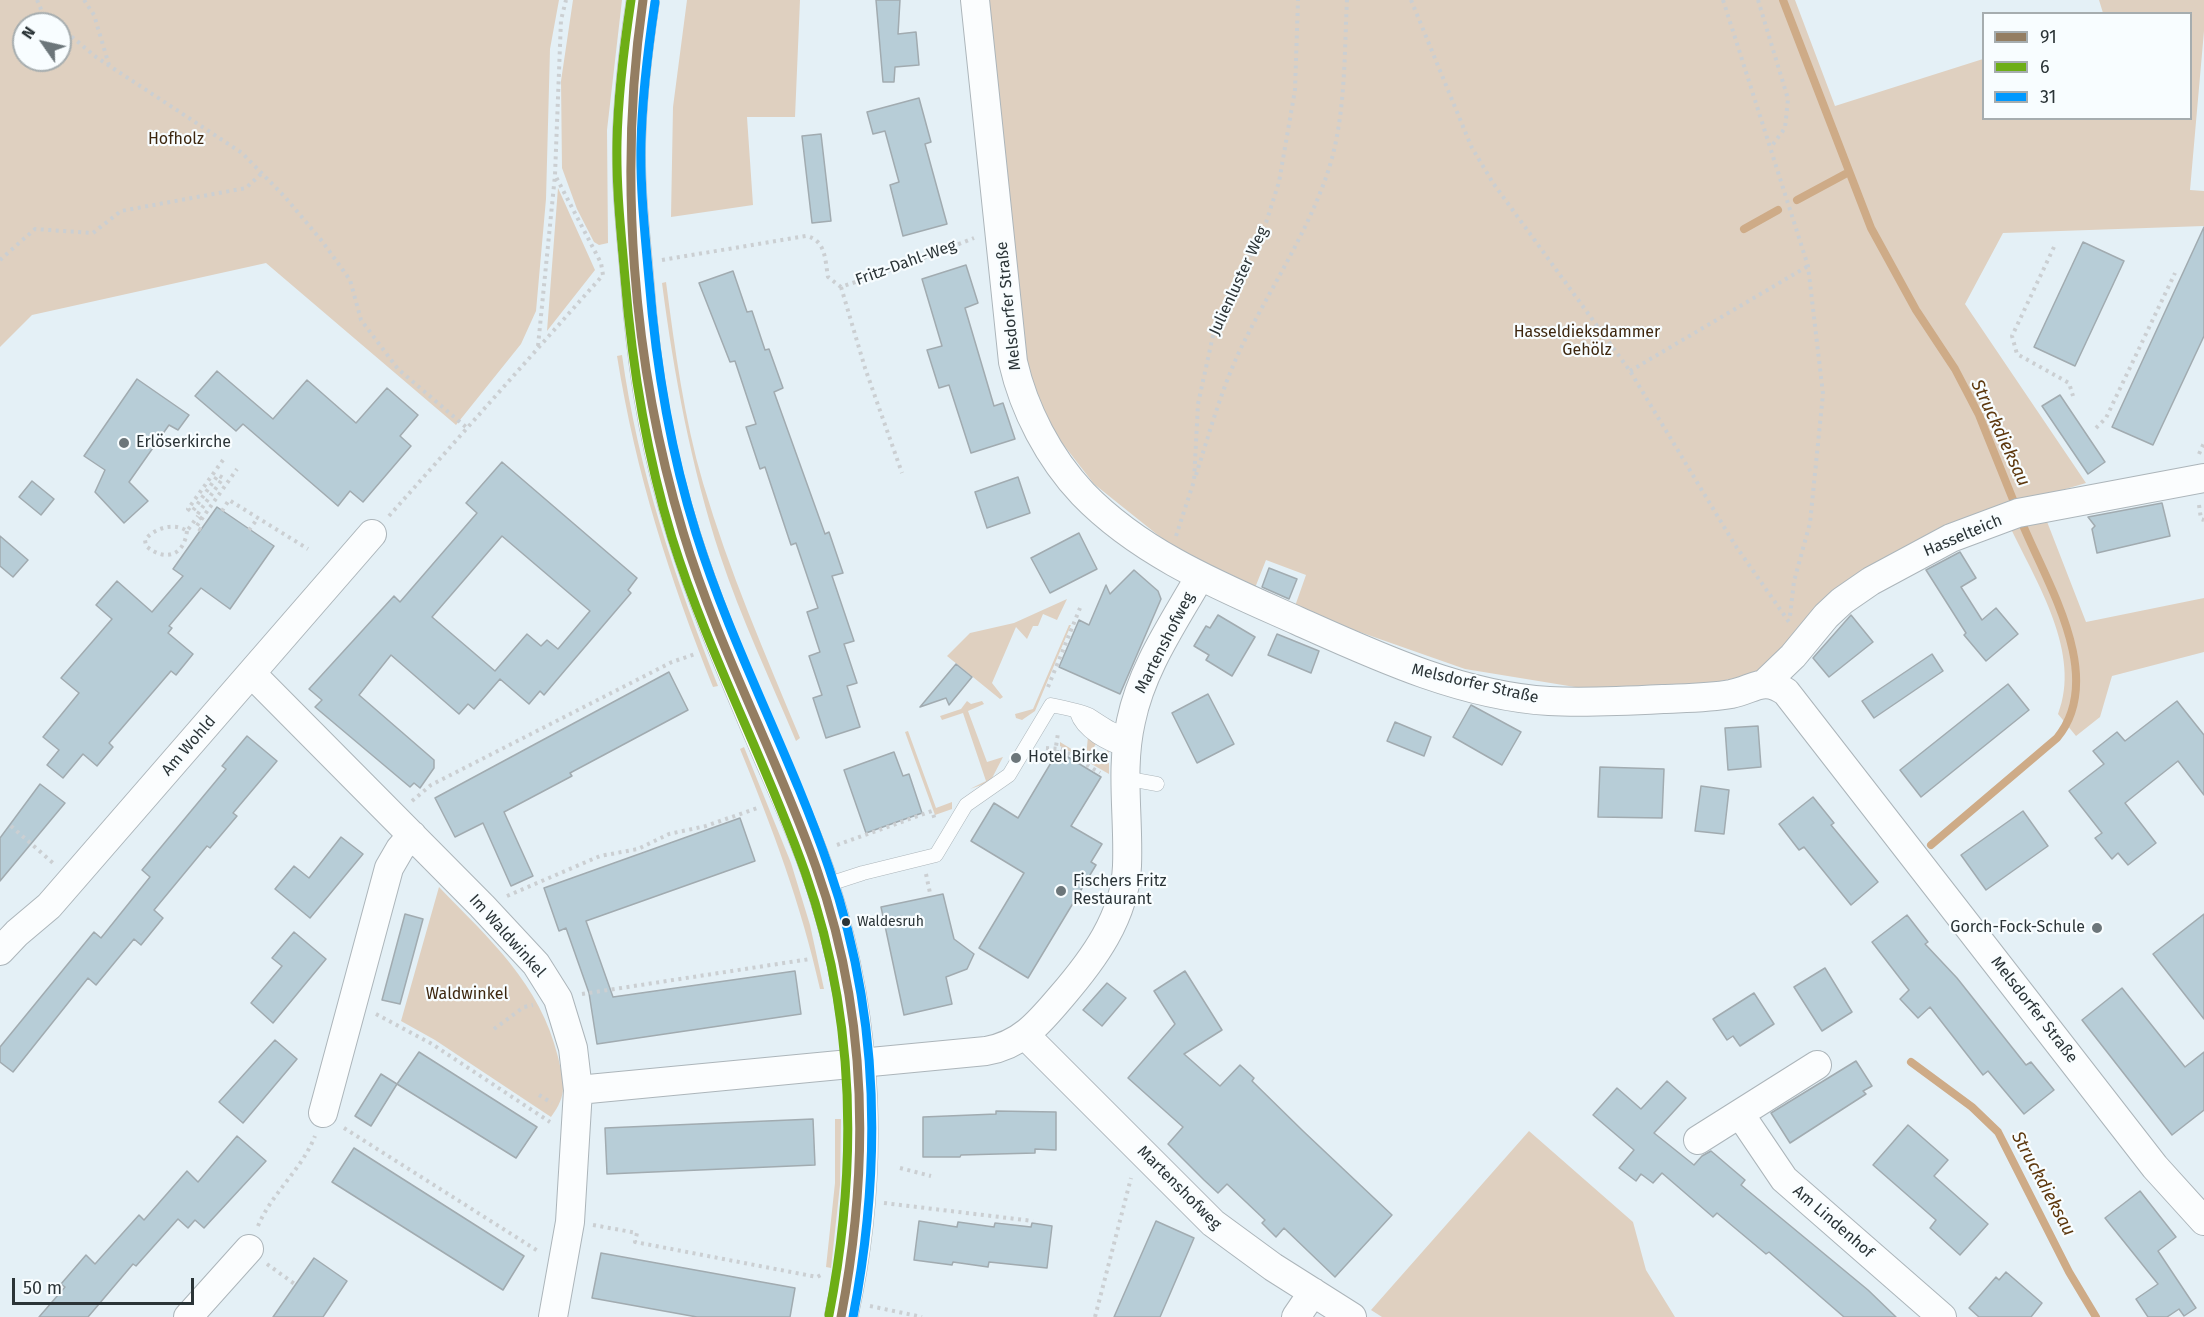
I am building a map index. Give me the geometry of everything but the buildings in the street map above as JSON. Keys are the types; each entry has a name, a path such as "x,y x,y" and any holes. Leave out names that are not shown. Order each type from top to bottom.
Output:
{"street":[{"path":"643,0 633,84 629,162 643,358 657,440 698,578 818,871 842,955 859,1062 862,1151 860,1199 845,1299"},
{"name":"Melsdorfer Straße","path":"975,0 1013,363 1024,399 1041,435 1061,467 1083,493 1109,517 1199,578 1410,669 1510,695 1547,701 1671,699 1730,694 1766,682 1786,692 2155,1167 2204,1221"},
{"name":"Hasselteich","path":"1766,682 1795,635 1826,616 1871,581 1951,538 2002,518 2037,509 2204,478"},
{"name":"Am Wohld","path":"0,951 49,906 72,881 372,534"},
{"name":"Martenshofweg","path":"859,1062 986,1051 1012,1045 1026,1036 1084,970 1109,930 1119,906 1127,868 1126,754 1144,677 1199,578"},
{"name":"Im Waldwinkel","path":"252,674 482,906 536,964 558,999 573,1048 578,1090 570,1222 553,1317"},
{"path":"323,1113 389,868 400,849 404,827"},
{"name":"Martenshofweg","path":"1026,1036 1213,1223 1352,1317"},
{"path":"578,1090 859,1062"},
{"path":"1698,1140 1817,1065"},
{"name":"Am Lindenhof","path":"1740,1114 1784,1179 1942,1317"},
{"path":"188,1317 249,1249"},
{"path":"1296,1317 1313,1292"}],"lane":[{"path":"818,871 863,873 936,855 966,805 1009,775 1051,705 1077,713 1086,713 1116,732 1126,754 1157,784"}],"path":[{"path":"84,0 94,15 109,65"},
{"path":"538,348 555,175 561,20 566,0"},
{"name":"Julienluster Weg","path":"1168,559 1194,481 1198,404 1214,331 1265,226 1280,182 1294,90 1298,0"},
{"path":"1194,481 1222,392 1242,347 1304,229 1326,179 1338,130 1347,0"},
{"path":"1411,0 1471,146 1487,173 1630,371 1735,544 1795,635"},
{"path":"1723,0 1808,266 1822,394 1810,523 1794,581 1795,635"},
{"path":"1758,0 1788,99 1785,128 1770,147"},
{"path":"72,36 109,65 242,153 322,241 350,280 356,307 362,320 398,369 467,428"},
{"path":"0,260 34,229 93,232 121,212 246,188 262,173"},
{"path":"372,534 603,275 601,263 555,175"},
{"name":"Fritz-Dahl-Weg","path":"665,259 807,236 816,237 821,244 828,277 841,286 1000,228"},
{"path":"2054,247 2012,336 2017,354 2069,383 2073,396"},
{"path":"1630,371 1808,266"},
{"path":"2096,428 2106,418 2175,273"},
{"path":"841,286 865,368 902,473"},
{"path":"201,530 196,527 223,478 218,475 192,512 188,509 223,459"},
{"path":"187,531 176,526 156,530 145,540 146,546 159,555 174,554 183,548 187,531 200,518 237,469"},
{"path":"222,511 229,500 308,549"},
{"path":"249,530 258,518"},
{"path":"1055,751 1059,723 1046,691 1080,608"},
{"path":"404,827 431,785 672,662 695,654"},
{"path":"1026,746 1055,751 1062,749 1105,776 1126,754"},
{"path":"482,906 600,856 638,849 669,834 706,826 760,807"},
{"path":"818,871 843,842 932,811 943,843"},
{"path":"10,826 72,881"},
{"path":"494,1029 524,1007 558,999 667,979 810,959"},
{"path":"354,1002 432,1044 552,1123 575,1124"},
{"path":"323,1113 563,1268"},
{"path":"296,1285 249,1249 263,1213 311,1146"},
{"path":"1095,1317 1133,1169 1143,1151"},
{"path":"900,1168 931,1176"},
{"path":"860,1199 1033,1221"},
{"path":"620,1229 637,1233 635,1242 817,1277 821,1275 845,1299 922,1317"}],"green space":[{"name":"Hofholz","path":"0,0 559,0 550,49 546,199 536,311 521,344 456,425 266,263 32,315 0,347"},
{"path":"573,0 622,0 607,130 608,243 599,245 594,242 577,209 562,168 561,81"},
{"path":"687,0 800,0 795,117 747,117 753,205 671,217 673,107"},
{"name":"Hasseldieksdammer Gehölz","path":"988,0 1795,0 1835,106 1982,59 1982,120 2192,120 2192,12 2103,12 2099,0 2204,0 2204,31 2190,190 2204,191 2204,226 2003,233 1965,304 2086,483 1994,510 1782,652 1755,674 1677,690 1575,687 1465,669 1294,609 1306,575 1266,560 1253,593 1204,572 1094,484 1052,430 1033,396 1025,357"},
{"path":"558,188 595,270 547,331"},
{"path":"666,282 685,409 703,483 736,580 800,738 796,741 737,602 700,488 672,352 662,283"},
{"path":"622,355 638,440 660,524 687,605 718,686 713,687 697,646 668,565 644,484 617,356"},
{"path":"2046,519 2086,622 2204,598 2204,652 2112,676 2100,717 2076,736 2058,714 2064,691 2061,643 2044,595 2011,529"},
{"path":"1067,599 1057,620 1043,614 1038,626 1033,626 1027,639 1016,627 992,683 1003,697 1000,699 947,656 970,633 1014,623"},
{"path":"1069,625 1071,625 1035,711 1022,720 1016,718 1015,714 1033,709"},
{"path":"967,701 971,704 982,701 984,704 968,711 987,762 1003,757 990,782 970,789 986,781 963,713 942,720 940,716 961,709"},
{"path":"908,731 936,808 952,802 952,809 935,815 905,732"},
{"path":"1088,736 1097,742 1088,757 1098,764 1109,748 1109,774 1060,746 1060,742 1086,758"},
{"path":"744,747 791,863 810,925 824,989 820,989 804,927 785,868 740,749"},
{"name":"Waldwinkel","path":"439,887 511,964 539,1007 550,1031 563,1081 560,1102 551,1117 435,1040 401,1021"},
{"path":"835,1119 841,1119 840,1185 831,1268 826,1267 835,1183"},
{"path":"1529,1131 1633,1222 1646,1270 1675,1317 1382,1317 1371,1310"}],"waterway":[{"name":"Struckdieksau","path":"1783,0 1871,228 1916,310 1955,369 1979,415 2016,507"},
{"path":"1797,200 1849,172"},
{"path":"1744,229 1778,210"},
{"name":"Struckdieksau","path":"1931,845 2057,738 2071,713 2076,686 2074,657 2067,628 2020,518"},
{"name":"Struckdieksau","path":"1911,1062 1972,1107 1998,1132 2069,1272 2096,1317"}],"transit line":[{"name":"6","path":"631,0 619,106 617,176 628,311 641,409 663,506 686,581 805,872 822,926 843,1036 848,1147 845,1203 829,1315"},
{"name":"91","path":"643,0 635,66 631,200 641,335 652,402 666,468 697,575 816,867 833,922 846,978 859,1090 860,1147 857,1204 841,1317"},
{"name":"31","path":"655,2 643,108 641,178 652,311 665,408 687,502 710,576 797,784 829,868 846,923 867,1034 872,1147 869,1204 853,1317"}],"place":[{"name":"Erlöserkirche","path":"124,443"},
{"name":"Hotel Birke","path":"1016,758"},
{"name":"Fischers Fritz Restaurant","path":"1061,891"},
{"name":"Waldesruh","path":"846,922"},
{"name":"Gorch-Fock-Schule","path":"2097,928"}]}
